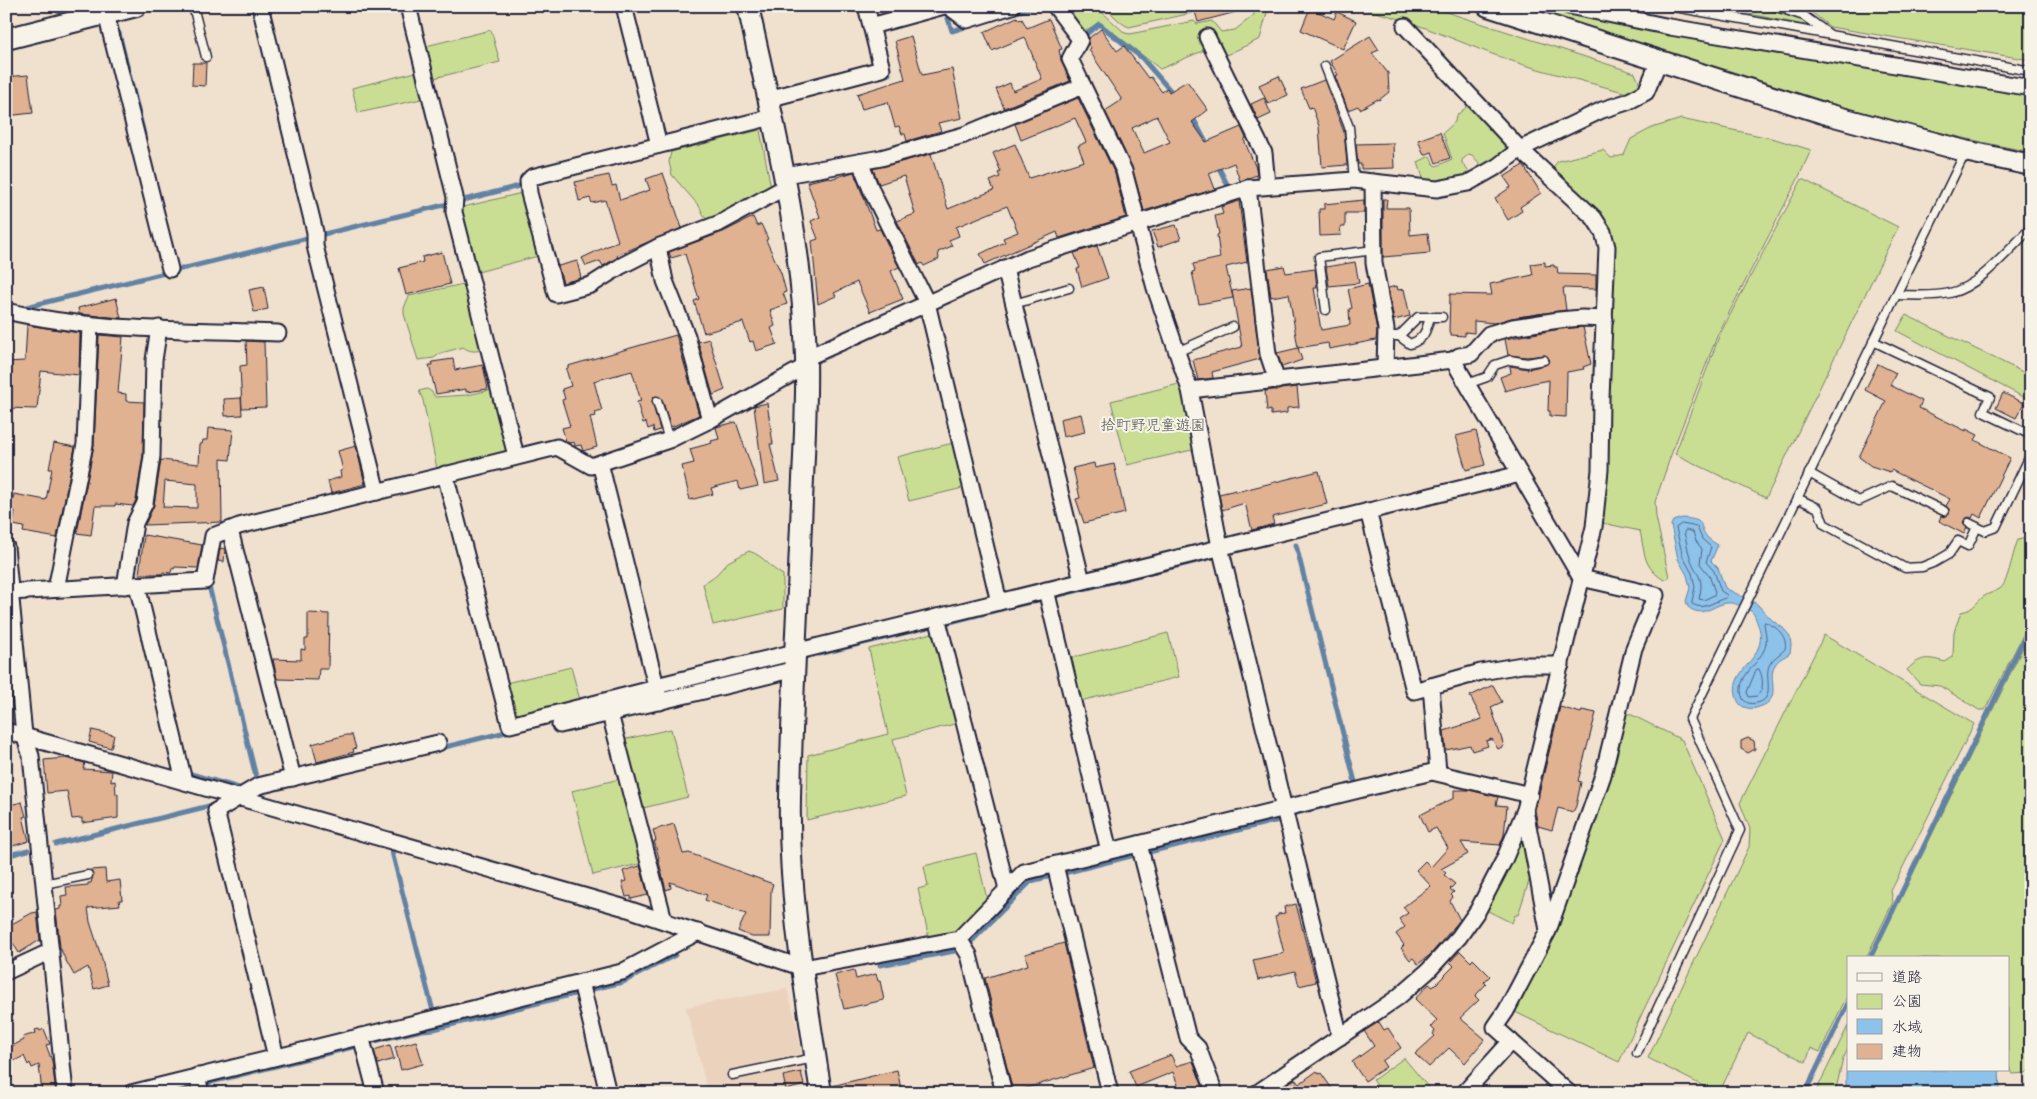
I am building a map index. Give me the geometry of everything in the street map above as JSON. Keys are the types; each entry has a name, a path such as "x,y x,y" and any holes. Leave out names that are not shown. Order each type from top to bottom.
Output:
{"street":[{"path":"6,39 108,11 136,6"},
{"path":"260,6 315,232 315,246 377,492"},
{"path":"408,6 455,198 454,212 516,456"},
{"path":"624,6 659,145"},
{"path":"748,6 786,181 800,279 806,362 805,434 790,800 793,880 803,968 821,1093"},
{"path":"866,6 882,69 659,145 532,176 528,181 529,193 556,294 591,285 621,266 658,247 720,223 786,181 964,136 1083,86"},
{"path":"871,26 944,6"},
{"path":"948,6 967,20 1012,6"},
{"path":"1055,6 1080,38 1070,59 1124,171 1155,288 1190,390 1220,547 1340,1037"},
{"path":"1569,6 1670,27 2031,88"},
{"path":"1501,8 1659,62 1822,114 1965,151 2031,164"},
{"path":"108,11 170,268"},
{"path":"1257,1093 1397,998 1428,971 1459,937 1482,901 1504,860 1530,795 1594,527 1600,470 1607,247 1602,232 1594,218 1520,149 1406,26"},
{"path":"1207,37 1264,154 1267,185"},
{"path":"10,592 205,581 213,536 230,530 557,446 591,466 669,440 710,420 806,362 927,303 1028,258 1248,188 1267,185 1354,180 1437,189 1468,184 1498,166 1520,149 1602,110 1627,102 1646,92 1659,62"},
{"path":"860,162 873,194 927,303 999,602"},
{"path":"1373,182 1374,263 1392,336 1385,368"},
{"path":"1248,188 1268,354 1276,380"},
{"path":"658,247 666,281 687,336 710,420"},
{"path":"1005,268 1082,581"},
{"path":"6,311 36,318 90,326 278,333"},
{"path":"1190,390 1453,360 1459,356 1471,354 1489,334 1559,320 1605,319"},
{"path":"56,589 85,444 90,326"},
{"path":"159,328 154,360 152,456 145,503 135,523 131,585 184,781"},
{"path":"1453,360 1581,578 1656,595 1634,648 1603,775 1548,931 1506,1011 1495,1027 1569,1093"},
{"path":"600,463 657,692"},
{"path":"446,474 510,725 796,660 937,617 1520,474"},
{"path":"1368,511 1414,691 1481,672 1522,665 1561,665"},
{"path":"230,530 293,778"},
{"path":"6,547 24,735 31,756 65,1093"},
{"path":"1046,590 1109,851"},
{"path":"937,617 1007,889"},
{"path":"1431,686 1438,772"},
{"path":"560,725 610,714 657,692"},
{"path":"610,714 664,920"},
{"path":"6,731 622,907 803,968 959,939 1024,872 1432,772 1530,795"},
{"path":"276,1057 216,811 258,786 438,743"},
{"path":"1525,810 1548,931"},
{"path":"1139,844 1188,1038 1198,1048 1215,1093"},
{"path":"1055,864 1110,1093"},
{"path":"131,1093 622,972 698,932"},
{"path":"959,939 968,955 1004,1093"},
{"path":"6,972 51,951"},
{"path":"581,982 608,1093"},
{"path":"361,1036 376,1093"},
{"path":"1464,1093 1511,1041"},
{"path":"197,1076 201,1093"}],"lane":[{"path":"193,6 206,57"},
{"path":"1669,6 2031,71"},
{"path":"1774,6 1804,16 1831,35"},
{"path":"1325,66 1349,126 1354,180"},
{"path":"1637,1053 1740,830 1690,719 1965,151"},
{"path":"1896,295 1951,293 1963,288 1980,276 2031,228"},
{"path":"1326,310 1319,257 1374,250"},
{"path":"1014,304 1069,288"},
{"path":"1430,317 1426,333 1420,341 1410,344 1392,336 1418,317 1430,317 1442,317"},
{"path":"1177,352 1233,327"},
{"path":"1873,341 1990,396 1983,412 2031,435"},
{"path":"1467,384 1487,377 1495,365 1510,360 1527,363 1544,360"},
{"path":"657,401 669,440"},
{"path":"1969,523 1985,531 1996,527 2031,454"},
{"path":"1809,473 1859,501 1892,486 1944,511"},
{"path":"1797,498 1818,508 1824,524 1906,568 1922,567 1935,562 1949,554 1958,541 1968,546 1977,527"},
{"path":"44,884 88,876"},
{"path":"732,1075 816,1058"},
{"path":"2028,1093 2031,1089"}],"shaded area":[{"path":"787,989 797,1025 806,1087 783,1093 708,1093 686,1007"}],"green space":[{"path":"1101,6 1191,6 1192,13 1129,27"},
{"path":"1253,6 1265,6 1267,13 1260,39 1222,57 1207,49 1160,69 1100,22 1083,32 1072,17 1073,13 1080,11 1100,12 1125,33 1130,34 1194,21 1197,24 1212,21 1221,32 1235,30 1254,15"},
{"path":"1342,6 1423,6 1446,12 1635,73 1641,87 1627,93 1553,73 1488,53 1406,21"},
{"path":"1529,6 2031,94 2031,152 1967,139 1778,88 1529,8"},
{"path":"1708,6 1755,6 1805,21 1805,25"},
{"path":"1797,6 2031,6 2031,60 1830,27 1809,10"},
{"path":"491,30 500,62 430,79 422,47"},
{"path":"420,71 426,98 358,113 352,88"},
{"path":"1471,103 1508,142 1506,150 1482,166 1469,154 1462,160 1462,163 1469,172 1459,178 1440,182 1423,178 1418,162 1430,156 1434,165 1437,166 1452,159 1443,133 1455,122 1456,116"},
{"path":"1681,119 1775,139 1811,150 1718,334 1672,452 1655,502 1656,517 1669,577 1664,580 1648,565 1640,531 1598,522 1610,246 1551,170 1558,161 1603,150 1611,158 1624,155 1631,139 1652,128"},
{"path":"760,130 771,188 723,215 707,221 699,206 672,175 669,162 671,152"},
{"path":"1802,179 1898,227 1766,498 1675,454 1720,334"},
{"path":"526,192 542,255 474,273 459,208"},
{"path":"468,283 484,349 473,351 463,347 441,353 434,358 418,360 404,314 404,308 409,296"},
{"path":"1906,315 2031,376 2031,401 1897,331"},
{"name":"拾町野児童遊園","path":"1183,383 1196,449 1127,465 1111,401"},
{"path":"427,389 435,397 467,395 491,390 507,452 437,469 423,400 419,391"},
{"path":"957,442 967,487 909,501 897,457"},
{"path":"2026,538 2031,540 2031,619 1985,710 1979,710 1940,686 1920,684 1907,670 1920,660 1933,659 1945,662 1953,657 1954,632 1961,612 1971,608 1985,596 1997,591 2004,585 2018,540"},
{"path":"749,551 755,553 783,575 783,609 713,625 703,584 716,575 728,562"},
{"path":"2031,631 2031,1068 2026,1073 2013,1074 2010,1069 2010,956 1873,956"},
{"path":"936,632 959,723 893,739 906,796 807,820 808,755 888,734 869,649"},
{"path":"1168,633 1179,677 1076,702 1066,659"},
{"path":"1824,635 1974,724 1891,891 1893,902 1867,956 1847,956 1847,996 1820,1052 1811,1048 1806,1062 1748,1033 1719,1093 1717,1093 1648,1058 1749,847 1750,829 1740,803"},
{"path":"571,667 581,704 512,721 502,684"},
{"path":"1626,712 1682,740 1725,839 1619,1062 1515,1012 1561,919 1610,775"},
{"path":"671,729 688,797 639,809 622,740"},
{"path":"623,778 643,863 593,875 572,791"},
{"path":"1524,827 1531,875 1518,915 1515,915 1512,923 1484,909"},
{"path":"976,853 987,899 955,934 929,938 918,889 928,886 924,866"},
{"path":"1847,1028 1847,1051 1843,1059 1835,1093 1815,1093"},
{"path":"1404,1058 1433,1093 1383,1093 1373,1080"}],"water":[{"path":"1682,518 1699,522 1708,538 1718,545 1711,561 1718,568 1725,588 1757,604 1790,636 1790,653 1778,661 1773,670 1773,694 1771,699 1766,704 1757,708 1744,707 1738,702 1736,697 1736,686 1739,677 1756,653 1759,644 1760,634 1755,617 1751,611 1733,603 1722,604 1703,612 1698,612 1688,607 1686,601 1690,588 1687,575 1678,559 1671,525 1673,521"},
{"path":"1847,1070 1847,1072 1999,1072 2000,1093 1846,1093"}],"building":[{"path":"1203,6 1240,6 1240,11 1198,22 1194,8"},
{"path":"1310,8 1334,19 1337,12 1356,21 1343,49 1301,30"},
{"path":"1017,17 1019,20 1022,19 1027,28 1049,19 1062,49 1059,50 1062,63 1070,81 1004,108 996,89 1010,83 1013,91 1042,79 1025,37 992,51 984,32"},
{"path":"1101,29 1117,51 1124,46 1148,78 1151,77 1162,92 1167,88 1169,92 1187,81 1208,110 1192,122 1206,142 1241,127 1257,175 1240,181 1234,163 1209,173 1215,189 1144,211 1132,167 1105,111 1122,100 1089,50 1091,48 1088,44 1089,38","holes":["1157,116 1170,142 1144,153 1132,128"]},
{"path":"911,36 922,75 952,69 962,118 938,123 941,131 907,141 905,134 902,134 899,126 895,127 888,102 862,109 857,94 905,79 895,41"},
{"path":"1370,36 1379,50 1372,53 1388,73 1389,92 1379,100 1360,109 1358,106 1348,110 1335,76 1338,75 1330,61"},
{"path":"193,63 206,63 205,86 192,85"},
{"path":"28,75 33,113 6,116 6,77"},
{"path":"1279,76 1288,95 1268,104 1259,85"},
{"path":"1324,80 1344,132 1347,165 1322,167 1319,126 1312,107 1309,108 1301,89"},
{"path":"1078,98 1115,174 1126,217 1059,238 1057,232 985,264 980,254 1005,242 1003,238 1018,232 1007,206 956,227 959,236 949,240 952,246 938,252 939,259 924,266 922,263 919,265 897,221 915,214 904,176 879,184 873,169 931,154 948,209 994,190 990,181 1000,177 998,173 1001,172 993,153 1015,144 1029,178 1084,161 1078,146 1086,142 1075,118 1021,140 1015,124"},
{"path":"1264,98 1271,114 1258,120 1251,104"},
{"path":"1440,132 1450,158 1436,163 1432,152 1424,155 1418,140"},
{"path":"1393,143 1394,168 1361,169 1361,164 1358,164 1356,144"},
{"path":"1523,165 1541,193 1520,207 1522,211 1508,220 1495,198 1511,187 1504,177"},
{"path":"854,172 876,230 880,229 899,267 891,271 903,299 870,312 857,282 834,293 836,296 818,304 812,241 818,239 811,221 820,217 807,182 829,177 830,179"},
{"path":"663,173 682,228 617,255 618,257 603,266 600,261 586,266 582,258 618,241 605,200 592,203 590,198 579,201 575,182 609,175 612,186 616,185 620,200 650,190 646,179"},
{"path":"1383,199 1387,199 1386,208 1409,208 1410,235 1428,233 1430,253 1383,257"},
{"path":"1364,200 1364,213 1345,213 1345,227 1340,227 1341,235 1320,236 1319,209 1324,209 1324,204"},
{"path":"1239,201 1247,262 1226,267 1233,298 1199,304 1192,272 1195,271 1193,264 1220,258 1217,235 1219,234 1215,216 1223,214 1221,207"},
{"path":"753,217 757,226 761,224 768,239 766,240 781,273 786,292 783,293 787,304 770,310 775,326 771,328 777,344 756,351 753,341 750,342 743,322 704,333 694,301 699,299 685,254 671,258 669,252 723,232"},
{"path":"1176,225 1181,239 1158,247 1152,231"},
{"path":"1097,246 1108,278 1082,287 1077,269 1080,268 1074,253"},
{"path":"442,252 450,284 406,295 399,268 423,262 422,257"},
{"path":"577,261 581,278 563,283 558,266"},
{"path":"1355,262 1359,283 1329,286 1326,267"},
{"path":"1545,262 1545,266 1554,265 1554,267 1557,267 1558,274 1596,275 1596,289 1563,288 1566,310 1511,318 1494,323 1474,321 1474,333 1465,332 1465,336 1451,335 1451,332 1449,332 1450,294 1492,295 1490,284 1533,275 1531,264"},
{"path":"1284,266 1286,273 1315,269 1317,288 1314,288 1321,330 1350,325 1349,309 1352,308 1348,289 1368,284 1377,330 1376,340 1329,349 1328,343 1298,348 1289,294 1271,297 1267,269"},
{"path":"1397,286 1398,290 1404,289 1410,316 1394,320 1388,288"},
{"path":"264,287 268,309 254,312 249,290"},
{"path":"1251,288 1260,359 1212,372 1213,378 1198,380 1193,360 1242,347 1232,291"},
{"path":"116,298 121,318 79,314 78,308"},
{"path":"27,325 80,333 79,375 41,371 37,409 6,408 6,362 25,361"},
{"path":"1583,327 1591,364 1583,367 1584,369 1567,372 1566,417 1550,416 1550,411 1548,411 1549,380 1505,391 1500,377 1511,373 1510,366 1528,369 1545,365 1550,360 1545,355 1527,357 1508,355 1505,339 1560,329"},
{"path":"99,335 123,337 118,393 126,394 126,401 144,402 143,455 136,500 133,506 115,504 115,506 95,506 91,535 77,533 94,445"},
{"path":"676,335 699,415 671,427 662,399 656,396 652,402 660,430 654,432 653,427 648,429 646,422 643,423 637,402 641,401 632,371 594,381 602,411 595,413 596,416 590,417 597,447 583,451 581,445 575,446 574,442 569,443 566,441 562,428 570,426 562,400 565,399 562,389 571,386 566,369 568,366"},
{"path":"709,339 725,390 713,395 698,342"},
{"path":"246,341 264,342 266,407 242,408 240,366 247,365"},
{"path":"1298,348 1302,360 1282,367 1277,353"},
{"path":"453,359 455,370 483,365 488,389 466,392 466,389 436,394 429,365 433,365 432,362"},
{"path":"1878,364 1896,373 1890,385 1922,401 1919,408 1978,435 1975,440 2010,458 1981,518 1974,514 1972,518 1968,517 1964,520 1963,524 1967,528 1964,534 1939,521 1941,516 1945,517 1949,514 1950,510 1946,506 1950,499 1891,470 1890,472 1871,466 1859,457 1886,401 1865,390"},
{"path":"1297,387 1299,407 1287,408 1287,413 1271,415 1271,410 1267,411 1265,391"},
{"path":"2003,393 2024,403 2016,418 1996,408"},
{"path":"241,398 242,415 225,416 224,399"},
{"path":"767,403 773,444 770,444 779,481 764,484 754,406"},
{"path":"1081,414 1085,432 1063,437 1060,419"},
{"path":"736,422 758,486 740,490 738,481 711,488 713,494 690,500 682,466 694,463 690,449 719,439 716,427"},
{"path":"208,428 233,430 230,460 221,459 222,522 145,525 154,505 161,460 199,464 200,444 202,444 203,440 207,440","holes":["165,481 197,484 197,508 163,507"]},
{"path":"1476,431 1485,465 1466,470 1456,436"},
{"path":"54,443 75,447 57,538 23,532 24,527 13,525 15,511 11,510 14,494 46,500 52,469 49,469"},
{"path":"356,446 365,484 331,493 328,481 341,477 340,471 343,470 338,451"},
{"path":"1094,463 1095,468 1114,464 1125,513 1084,523 1076,499 1080,498 1073,468"},
{"path":"1319,471 1327,504 1272,517 1274,524 1252,530 1245,503 1222,510 1219,494 1236,490 1236,492"},
{"path":"144,535 202,545 198,568 175,567 174,569 172,568 171,573 139,574"},
{"path":"220,548 225,549 224,562 218,561"},
{"path":"308,613 329,614 328,669 319,669 318,680 277,679 273,659 301,660 301,649 305,650 305,639 308,639"},
{"path":"1493,685 1502,702 1491,707 1504,746 1498,749 1492,739 1486,741 1488,746 1472,751 1470,745 1446,750 1444,731 1482,719 1470,696"},
{"path":"1560,707 1581,713 1582,710 1596,713 1578,781 1581,782 1576,806 1573,812 1558,808 1552,830 1538,826 1535,810"},
{"path":"92,730 114,735 111,748 89,742"},
{"path":"352,735 356,748 353,749 354,752 317,762 312,744"},
{"path":"1748,738 1754,741 1755,749 1748,753 1741,749 1741,741"},
{"path":"65,758 85,763 83,769 112,771 111,782 115,781 116,794 118,794 118,818 82,823 82,818 72,819 67,791 47,793 44,760"},
{"path":"1454,790 1469,790 1498,797 1496,805 1507,806 1504,835 1500,845 1461,842 1468,854 1441,869 1446,873 1444,875 1455,884 1450,889 1454,892 1451,895 1453,897 1450,901 1460,920 1430,955 1418,964 1413,958 1410,960 1401,948 1404,945 1396,934 1405,927 1399,919 1408,913 1403,907 1431,886 1416,870 1425,861 1431,867 1448,848 1436,828 1428,832 1420,815 1454,798"},
{"path":"22,802 26,816 23,817 29,841 6,848 6,806"},
{"path":"674,824 683,854 689,853 773,884 771,890 770,937 752,937 738,931 746,914 705,900 707,895 670,882 671,888 666,890 653,830"},
{"path":"640,866 648,895 631,899 631,896 626,897 622,882 626,881 623,871"},
{"path":"105,869 106,882 120,880 122,900 119,900 120,905 88,908 90,922 108,985 94,989 88,967 74,975 65,959 60,947 56,910 62,906 61,896 67,895 66,887 88,885 88,883 91,883 93,876 90,870"},
{"path":"1296,904 1316,982 1299,986 1295,971 1258,980 1253,960 1284,953 1275,917 1278,914 1285,913 1284,907"},
{"path":"37,912 40,940 19,953 6,932 6,927"},
{"path":"1064,943 1094,1068 1013,1092 985,978 1028,965 1025,954"},
{"path":"1460,951 1471,962 1473,959 1490,976 1484,982 1486,984 1475,996 1479,1000 1460,1018 1485,1039 1465,1063 1449,1048 1429,1067 1415,1054 1435,1036 1433,1034 1435,1031 1431,1027 1437,1020 1415,999 1429,984 1433,987 1454,966 1450,962"},
{"path":"854,970 856,979 876,974 878,981 880,981 884,1000 844,1009 835,975"},
{"path":"1379,1022 1384,1030 1388,1028 1401,1048 1382,1061 1386,1067 1365,1081 1352,1062 1374,1046 1364,1031"},
{"path":"39,1029 40,1031 44,1029 50,1044 46,1045 52,1061 56,1093 42,1093 39,1065 32,1068 30,1063 28,1065 24,1056 6,1065 6,1049 24,1040 23,1037 36,1033 35,1030"},
{"path":"416,1041 423,1064 401,1070 395,1047"},
{"path":"390,1045 394,1059 378,1064 374,1050"},
{"path":"1171,1055 1176,1066 1193,1061 1205,1093 1181,1093 1173,1072 1136,1087 1129,1071"},
{"path":"897,1070 902,1093 833,1093 832,1086"},
{"path":"1317,1071 1319,1074 1321,1073 1335,1093 1283,1093 1280,1088 1295,1079 1299,1084"},
{"path":"801,1072 804,1085 786,1090 783,1076"}],"waterway":[{"path":"1010,14 1036,6"},
{"path":"946,12 952,31 971,25"},
{"path":"1085,35 1099,24 1142,58 1175,96"},
{"path":"119,33 144,134"},
{"path":"879,77 889,74 887,66"},
{"path":"1192,116 1209,148"},
{"path":"1217,164 1227,184"},
{"path":"460,201 523,185"},
{"path":"320,235 448,204"},
{"path":"22,308 308,238"},
{"path":"1296,545 1355,782"},
{"path":"1055,596 1213,557"},
{"path":"210,590 257,781"},
{"path":"946,623 1042,599"},
{"path":"1871,956 2031,624"},
{"path":"819,654 932,626"},
{"path":"678,689 775,665"},
{"path":"437,749 514,730"},
{"path":"191,774 239,788"},
{"path":"56,844 217,804"},
{"path":"1292,814 1329,805"},
{"path":"1149,852 1279,820"},
{"path":"6,856 28,850"},
{"path":"392,852 433,1011"},
{"path":"1064,873 1135,855"},
{"path":"970,943 1031,881 1051,876"},
{"path":"880,965 960,950"},
{"path":"589,990 623,982 675,955"},
{"path":"370,1042 434,1029 578,993"},
{"path":"1805,1093 1847,1005"},
{"path":"207,1083 357,1046"}]}
